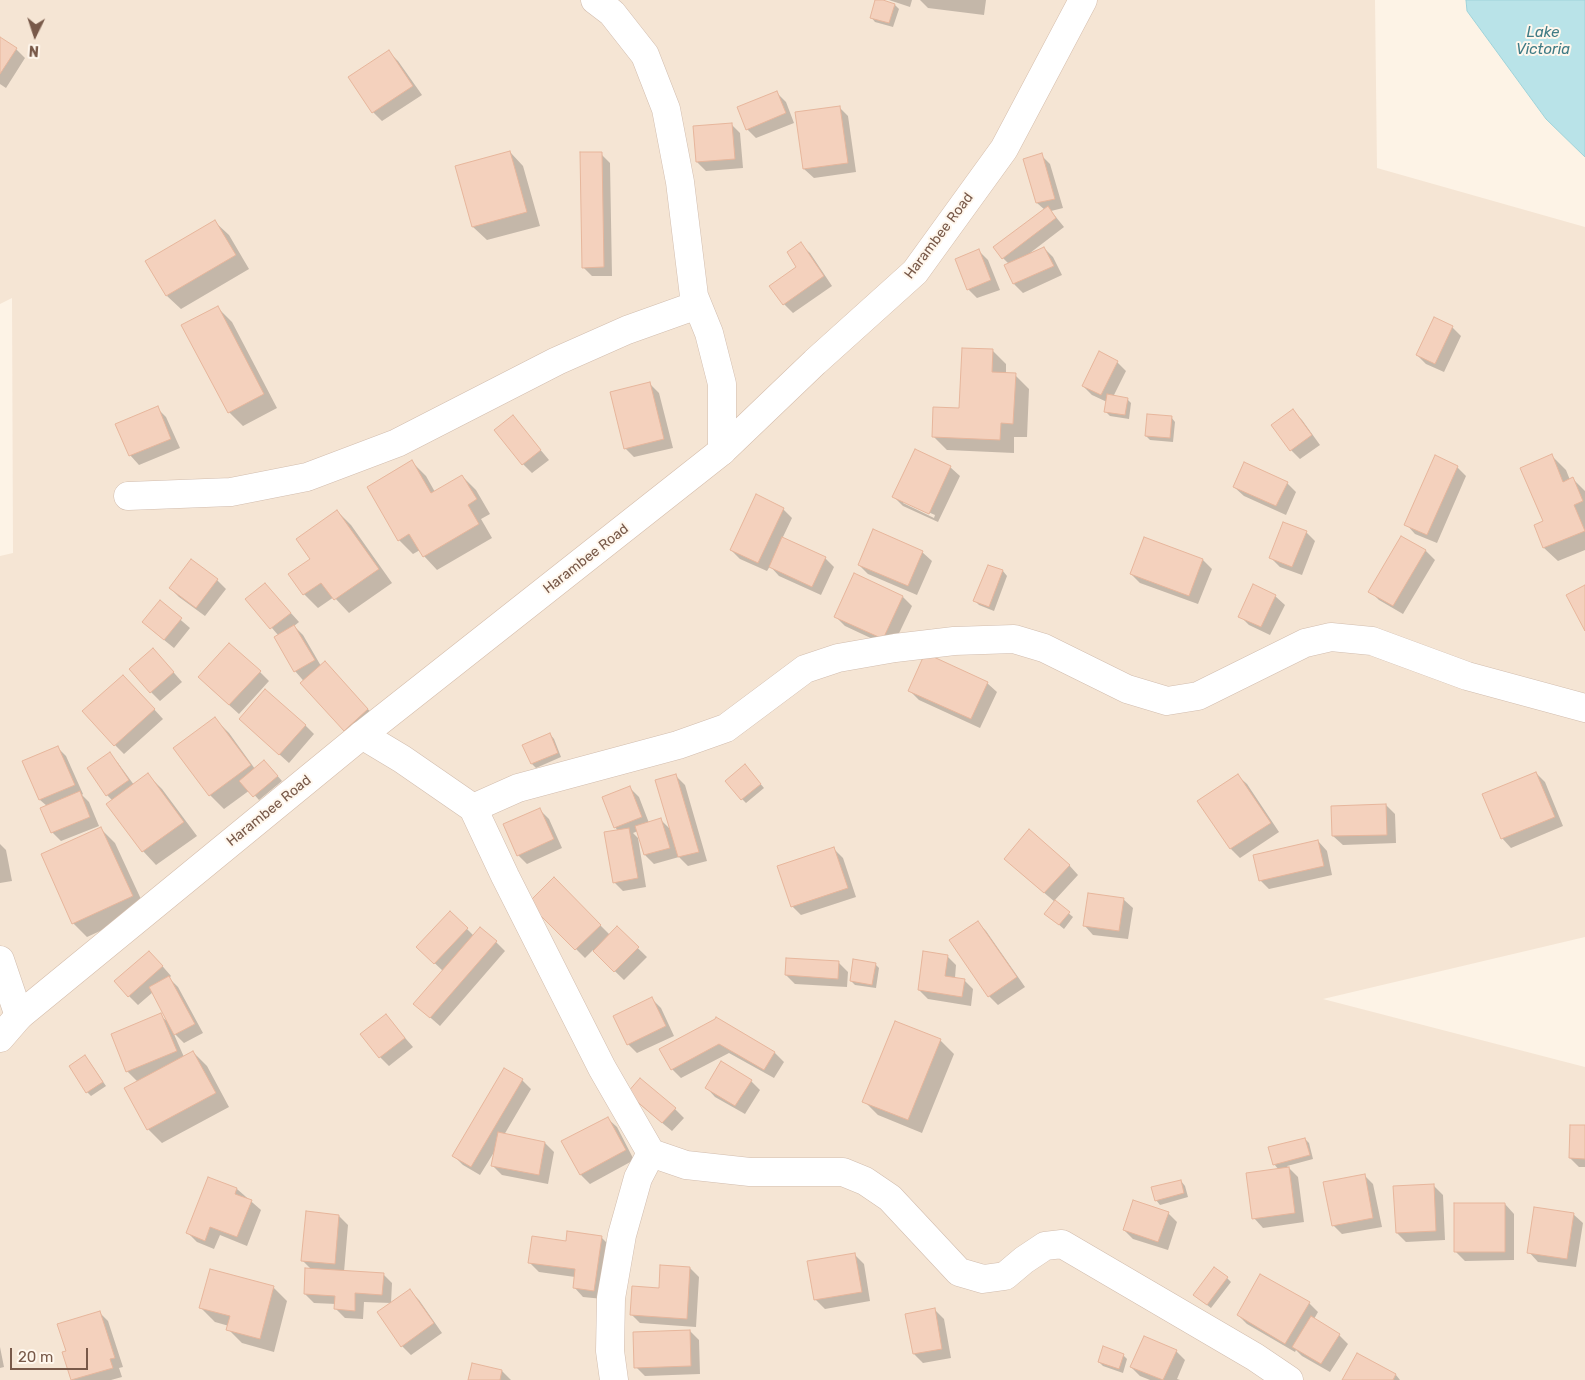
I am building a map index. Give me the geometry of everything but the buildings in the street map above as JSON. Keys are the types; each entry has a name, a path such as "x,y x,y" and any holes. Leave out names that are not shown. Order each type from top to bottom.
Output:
{"street":[{"path":"595,0 612,13 646,55 666,109 680,182 694,296 709,333 722,384 722,451"},
{"name":"Harambee Road","path":"0,1038 19,1016 362,734 722,451 815,362 915,272 1004,148 1083,0"},
{"path":"128,496 231,492 308,477 397,443 557,361 627,330 697,305"},
{"path":"473,808 518,788 669,747 726,728 805,669 813,666 838,658 895,648 954,642 1014,639 1044,648 1127,689 1167,701 1198,696 1305,643 1331,637 1372,641 1467,676 1585,708"},
{"path":"362,734 473,808 505,876 602,1068 651,1153 686,1165 750,1172 843,1172 865,1181 890,1198 959,1272 983,1279 1005,1276 1045,1246 1062,1244 1246,1352 1289,1380"},
{"path":"0,960 19,1016"},
{"path":"614,1380 610,1351 611,1298 622,1235 638,1178 651,1153"}],"shaded area":[{"path":"0,0 1375,0 1377,168 1585,227 1585,937 1323,999 1585,1067 1585,1380 0,1380 0,556 13,553 12,298 0,304"}],"water":[{"name":"Lake Victoria","path":"1466,0 1585,0 1585,157 1546,119 1467,11"}]}
